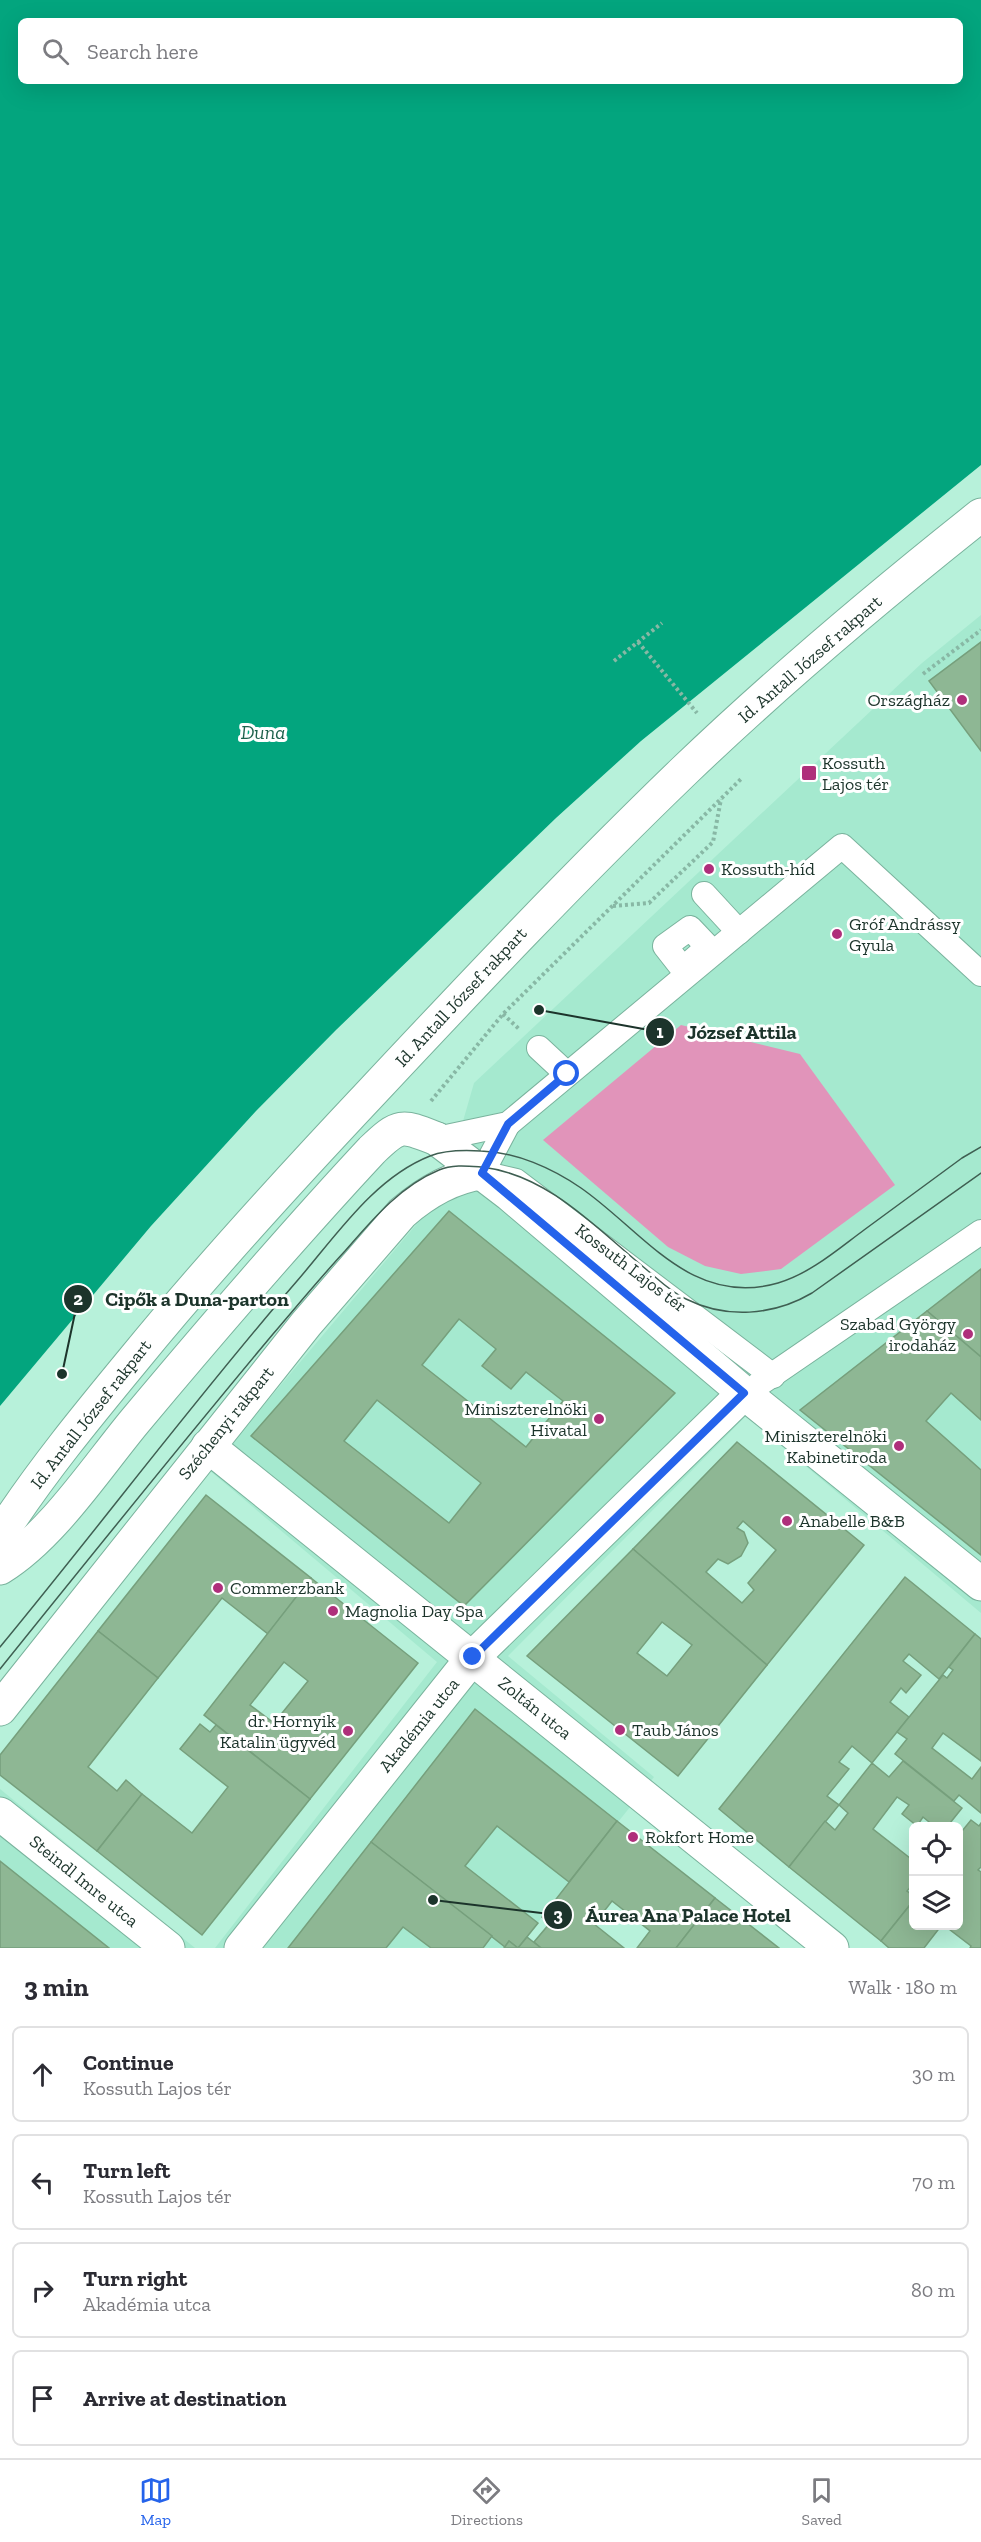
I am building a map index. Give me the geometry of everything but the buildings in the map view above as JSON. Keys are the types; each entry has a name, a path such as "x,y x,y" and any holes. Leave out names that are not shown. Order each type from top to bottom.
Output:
{"street":[{"name":"Id. Antall József rakpart","path":"0,1535 21,1503 102,1398 202,1276 360,1104 550,904 705,752 816,653 981,515"},
{"path":"482,1173 508,1124 842,846 981,974"},
{"path":"704,894 738,932"},
{"path":"539,1048 567,1074"},
{"path":"0,1568 22,1554 72,1499 238,1299 390,1132 423,1134 508,1124"},
{"name":"Kossuth Lajos tér","path":"423,1134 482,1173 744,1393 981,1584"},
{"name":"Kossuth Lajos tér","path":"482,1173 516,1181 772,1376"},
{"name":"Széchenyi rakpart","path":"0,1709 306,1324 402,1213 420,1198 463,1176 482,1173"},
{"path":"744,1393 981,1232"},
{"name":"Akadémia utca","path":"241,1948 473,1657 744,1393"},
{"name":"Zoltán utca","path":"208,1446 832,1948"},
{"name":"Steindl Imre utca","path":"0,1814 168,1948"}],"path":[{"path":"614,661 662,623"},
{"path":"923,674 981,630"},
{"path":"638,642 693,707"},
{"path":"423,1134 503,1014 742,778"},
{"path":"691,864 713,842 722,798"},
{"path":"612,906 649,903 670,884"}],"shaded area":[{"path":"981,615 981,1613 746,1416 508,1656 654,1777 527,1936 541,1948 215,1948 437,1662 209,1470 442,1194 474,1083 922,663"},
{"path":"681,1025 800,1054 895,1185 781,1269 741,1274 705,1266 668,1247 543,1140"},
{"path":"0,1789 195,1948 0,1948"}],"water":[{"name":"Duna","path":"0,0 981,0 981,465 641,741 556,818 336,1030 256,1111 151,1226 0,1406"}],"tram line":[{"path":"0,1647 221,1371 341,1227 374,1193 391,1178 410,1166 436,1154 462,1151 507,1154 533,1162 581,1188 670,1261 694,1275 719,1285 747,1288 778,1283 813,1267 962,1158 981,1147"},
{"path":"0,1669 273,1334 388,1205 399,1194 425,1177 444,1168 466,1166 506,1172 529,1181 571,1206 665,1286 681,1296 717,1310 749,1312 781,1306 812,1293 981,1173"}],"place":[{"name":"Országház","path":"962,700"},
{"name":"Kossuth Lajos tér","path":"809,773"},
{"name":"Kossuth-híd","path":"709,869"},
{"name":"Gróf Andrássy Gyula","path":"837,934"},
{"name":"József Attila","path":"539,1010"},
{"name":"Szabad György irodaház","path":"968,1334"},
{"name":"Cipők a Duna-parton","path":"62,1374"},
{"name":"Miniszterelnöki Hivatal","path":"599,1419"},
{"name":"Miniszterelnöki Kabinetiroda","path":"899,1446"},
{"name":"Anabelle B&B","path":"787,1521"},
{"name":"Commerzbank","path":"218,1588"},
{"name":"Magnolia Day Spa","path":"333,1611"},
{"name":"Taub János","path":"620,1730"},
{"name":"dr. Hornyik Katalin ügyvéd","path":"348,1731"},
{"name":"Rokfort Home","path":"633,1837"},
{"name":"Áurea Ana Palace Hotel","path":"433,1900"}],"route":[{"path":"473,1657 744,1393 482,1173 508,1124 567,1074"}]}
